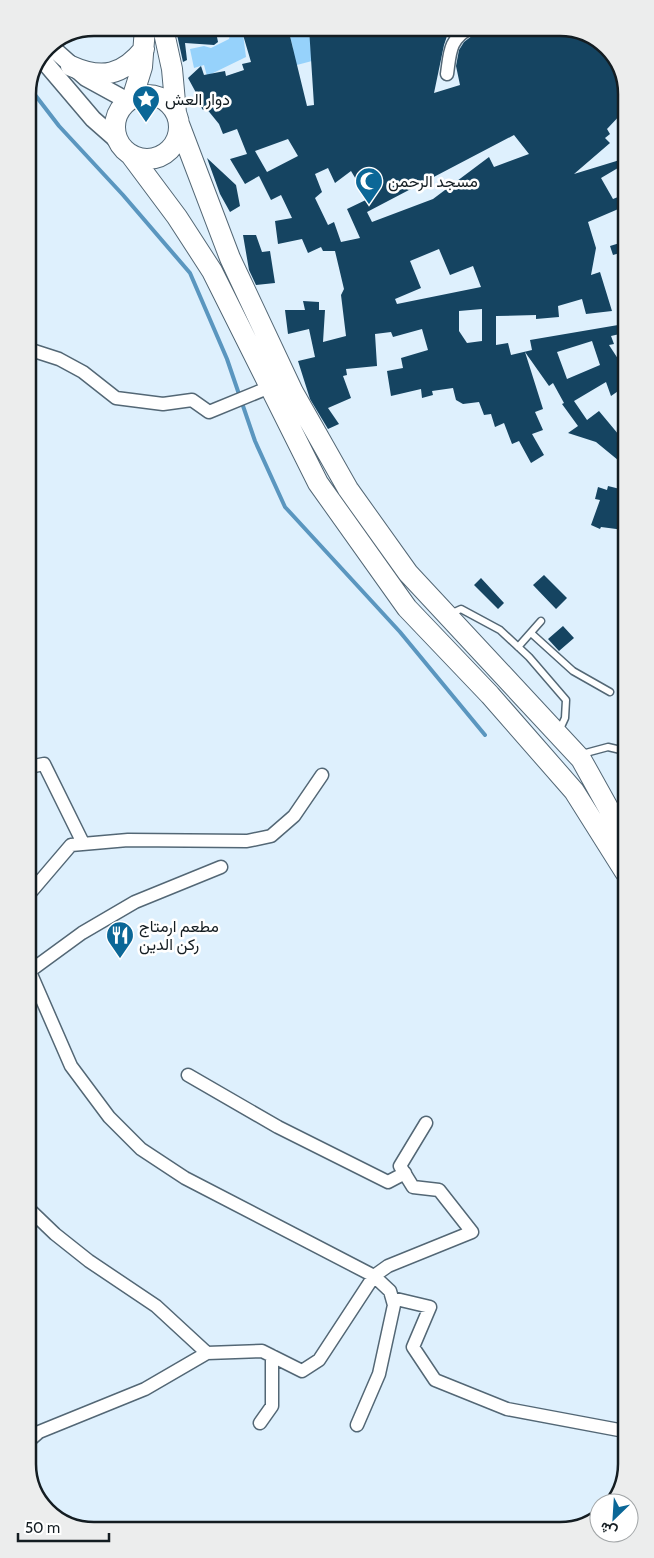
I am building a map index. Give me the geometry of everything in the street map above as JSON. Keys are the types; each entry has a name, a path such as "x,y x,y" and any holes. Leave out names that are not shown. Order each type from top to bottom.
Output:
{"main road":[{"path":"130,100 144,49 145,36"},
{"path":"124,148 150,159 168,151 178,134 172,69 165,36"},
{"path":"70,66 94,74 119,70 134,62 144,49"},
{"path":"618,826 578,755 408,573 348,490 293,392 230,258 177,119 165,100 148,95 130,100 122,107 115,123 124,148 182,225 212,271 318,483 407,608 490,695 574,790 618,861"}],"street":[{"path":"447,74 451,48 458,36"},
{"path":"55,51 70,66 98,87 130,100"},
{"path":"46,62 93,119 124,148"},
{"path":"36,352 59,359 83,372 116,398 163,404 192,400 209,412 270,386"},
{"path":"36,766 44,764 83,843"},
{"path":"36,886 72,845 145,840 247,841 271,836 294,816 322,775"},
{"path":"36,968 82,933 136,902 221,867"},
{"path":"36,986 71,1066 109,1116 141,1150 185,1178 374,1276 390,1291 394,1305 379,1374 357,1425"},
{"path":"188,1074 278,1127 388,1182 405,1174"},
{"path":"36,1431 145,1389 207,1353 262,1351 302,1370 319,1360 374,1276 388,1266 472,1232 439,1190 413,1187 400,1166 426,1123"},
{"path":"36,1216 55,1234 89,1261 156,1306 207,1353"},
{"path":"392,1298 430,1307 413,1348 435,1380 507,1409 618,1430"},
{"path":"260,1423 272,1406 272,1356"}],"lane":[{"path":"446,615 461,609 500,630 518,647 566,700 565,718 558,733"},
{"path":"518,647 541,621"},
{"path":"531,633 572,671 610,692"},
{"path":"578,755 608,747 618,749"}],"shaded area":[{"path":"230,36 243,36 246,57 207,76 204,65 194,68 190,49 204,46 211,48 229,39"},
{"path":"290,36 310,36 312,61 293,66 293,48"}],"building":[{"path":"177,36 217,36 218,42 214,45 185,43 187,60 183,62"},
{"path":"243,36 290,36 307,106 314,105 310,36 447,36 434,93 460,85 456,66 459,50 464,42 472,36 571,37 589,44 601,53 615,76 618,94 618,117 607,129 610,134 605,138 610,143 574,174 618,161 618,168 601,178 613,199 618,197 618,209 588,222 596,248 591,275 600,272 612,311 586,314 582,299 558,306 559,317 536,319 536,315 496,316 496,345 508,343 511,355 532,350 530,340 618,325 618,334 611,336 614,344 609,345 618,359 618,391 611,396 606,382 574,401 587,420 599,411 618,434 618,460 596,442 568,433 578,426 562,404 564,403 553,383 549,386 525,352 543,409 535,412 543,430 532,434 544,455 531,463 519,441 512,444 504,423 495,427 491,414 484,415 479,402 463,404 456,400 453,388 432,391 433,395 422,398 421,389 391,396 387,371 403,368 401,358 428,350 422,329 393,337 391,332 375,334 377,366 346,369 347,375 343,376 351,398 328,408 339,424 328,429 310,399 298,361 315,357 309,329 288,334 285,310 305,310 303,301 319,302 319,310 325,310 323,342 346,336 341,295 344,289 335,251 323,251 321,247 308,253 302,239 278,244 275,221 292,218 281,195 271,200 259,176 245,184 230,159 247,154 237,129 223,134 219,124 206,108 203,110 198,103 200,100 188,78 201,66 204,75 225,71 226,76 244,70 242,64 251,62","holes":["514,135 529,154 494,167 489,157 433,199 372,222 367,212","288,139 298,156 267,172 255,151","328,168 335,183 351,171 357,181 359,180 372,197 347,209 360,238 341,242 334,222 328,225 315,198 322,192 315,174","439,249 450,275 473,266 481,287 397,304 395,299 421,288 410,261","482,309 482,341 467,343 459,331 459,311","592,341 600,365 567,379 557,352"]},
{"path":"207,158 236,185 240,206 230,212 220,194"},
{"path":"243,235 256,235 262,252 270,251 275,283 256,285 249,270"},
{"path":"618,244 618,254 613,255 610,246"},
{"path":"608,486 618,488 618,529 601,527 600,529 591,525 600,500 595,499 598,487 607,490"},
{"path":"544,575 567,598 556,609 533,585"},
{"path":"481,578 504,603 498,609 474,585"},
{"path":"563,626 574,638 559,651 548,639"}],"waterway":[{"path":"36,96 59,126 123,195 190,273 227,359 255,441 285,507 400,632 485,735"}],"place":[{"name":"دوار العش","path":"146,123"},
{"name":"مسجد الرحمن","path":"369,205"},
{"name":"مطعم ارمتاج ركن الدين","path":"120,959"}]}
